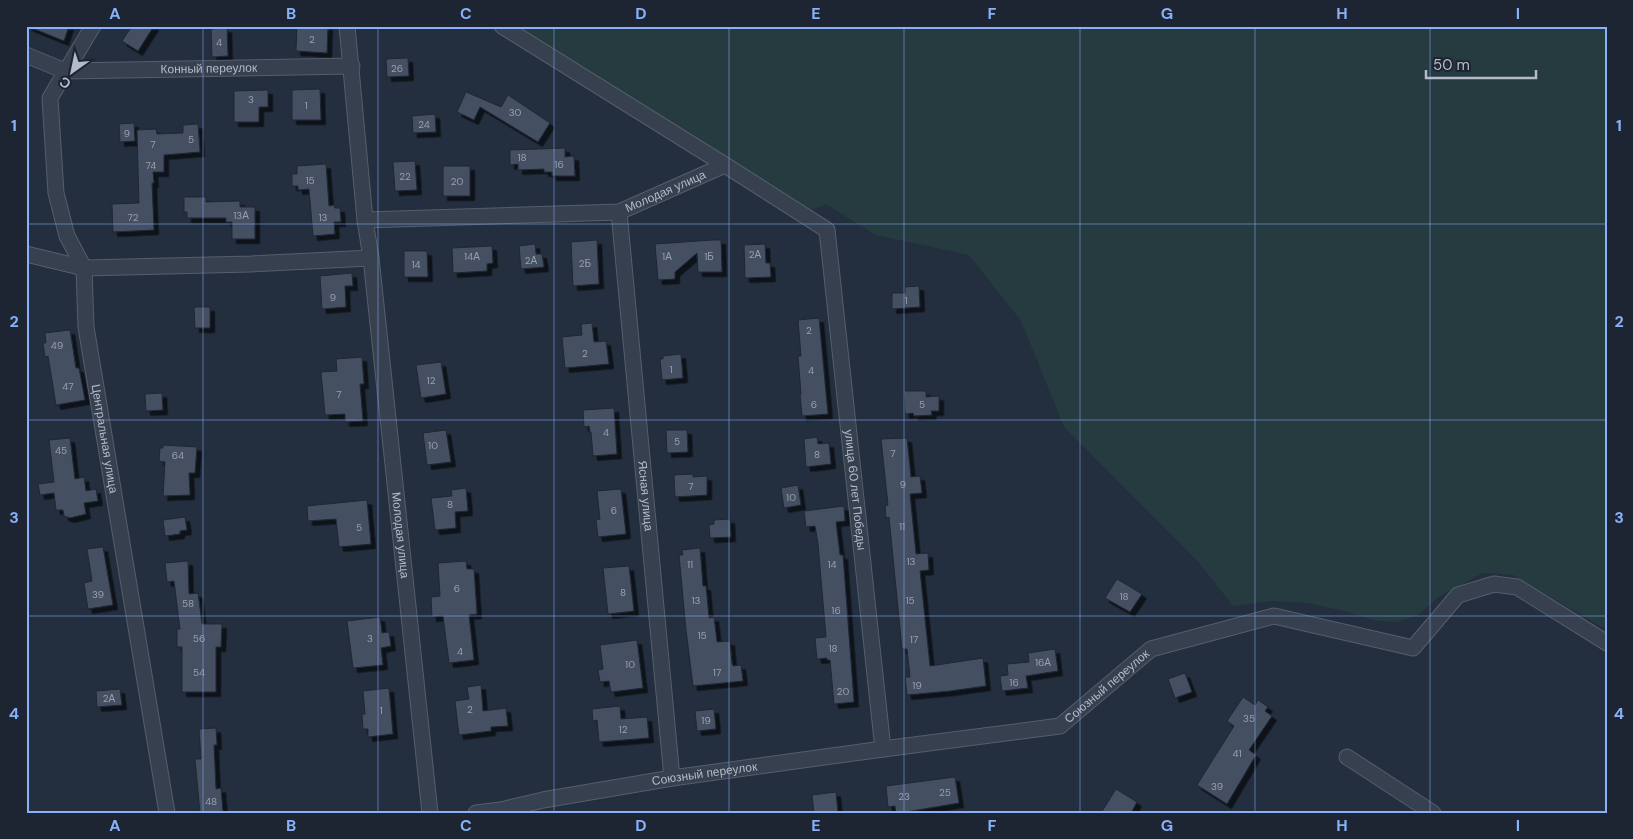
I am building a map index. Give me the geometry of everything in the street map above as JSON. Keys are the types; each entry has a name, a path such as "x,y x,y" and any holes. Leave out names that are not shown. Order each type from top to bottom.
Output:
{"street":[{"name":"Центральная улица","path":"93,26 50,98 56,193 68,236 84,268 86,327 167,813"},
{"name":"Молодая улица","path":"347,26 365,220 371,258 430,813"},
{"path":"502,26 725,165"},
{"path":"26,55 65,71"},
{"name":"Конный переулок","path":"65,71 352,66"},
{"name":"Молодая улица","path":"365,220 619,212 725,165"},
{"name":"улица 60 лет Победы","path":"725,165 826,230 883,749"},
{"name":"Ясная улица","path":"619,212 672,778"},
{"path":"26,254 84,268 250,264 371,258"},
{"name":"Союзный переулок","path":"476,813 501,812 542,800 672,778 1060,726 1152,649 1274,616 1413,648 1458,595 1494,584 1517,587 1607,643"},
{"path":"1347,757 1433,813"}],"green space":[{"path":"517,26 1607,26 1607,630 1513,575 1483,573 1440,596 1418,615 1398,622 1377,621 1307,603 1272,601 1233,606 1200,564 1064,427 1021,321 969,255 875,235 826,204 812,210"}],"building":[{"path":"27,26 69,26 64,41"},
{"path":"132,26 154,26 138,51 122,41"},
{"path":"297,26 328,26 327,53 296,51"},
{"path":"227,28 228,56 212,57 211,29"},
{"path":"408,58 409,76 387,77 386,59"},
{"path":"320,89 321,120 292,120 292,90"},
{"path":"268,90 268,107 259,107 259,122 234,122 234,91"},
{"path":"466,92 501,107 508,95 550,123 538,142 480,107 474,120 457,112"},
{"path":"435,114 436,132 413,133 412,116"},
{"path":"134,123 135,141 120,142 119,124"},
{"path":"198,124 200,152 164,155 164,172 153,172 154,230 113,232 112,204 139,203 137,130 156,129 157,134 183,133 183,125"},
{"path":"565,148 565,157 574,156 575,176 552,176 552,172 544,172 544,169 518,170 518,164 510,165 510,150"},
{"path":"415,161 417,190 395,191 393,162"},
{"path":"326,164 329,206 334,205 335,208 340,208 341,222 334,222 335,234 313,236 309,189 298,190 298,186 292,186 292,174 297,174 297,166"},
{"path":"443,166 470,166 470,196 443,196"},
{"path":"184,197 206,197 206,202 240,201 240,207 255,207 255,239 232,239 232,222 226,222 226,218 187,218 187,212 184,212"},
{"path":"597,240 599,284 573,286 571,242"},
{"path":"721,240 722,272 698,272 697,253 675,272 675,279 658,280 655,244"},
{"path":"535,244 536,254 542,254 544,267 521,269 519,246"},
{"path":"765,244 766,263 770,263 771,277 745,278 744,245"},
{"path":"492,246 493,263 487,264 487,271 453,273 452,248"},
{"path":"404,251 427,251 428,277 404,277"},
{"path":"352,273 353,286 345,286 346,307 322,309 320,276"},
{"path":"919,286 920,307 892,309 892,293 905,293 905,287"},
{"path":"194,307 210,307 210,328 195,328"},
{"path":"819,318 828,414 802,416 798,320"},
{"path":"592,323 594,342 606,341 609,364 565,368 562,337 582,335 581,324"},
{"path":"70,330 76,368 79,368 85,400 56,405 48,356 45,357 43,343 46,343 45,333"},
{"path":"681,354 683,378 662,380 660,359 663,359 663,356"},
{"path":"362,357 364,384 360,384 363,421 345,422 345,414 325,415 321,372 337,371 336,359"},
{"path":"441,362 446,394 421,398 416,365"},
{"path":"904,391 926,391 926,397 939,396 939,411 931,411 932,415 914,416 913,413 905,414"},
{"path":"162,393 163,410 146,411 145,394"},
{"path":"614,408 617,454 593,456 591,432 589,426 584,427 583,410"},
{"path":"446,430 451,462 427,465 423,433"},
{"path":"666,430 687,430 688,452 667,453"},
{"path":"817,437 818,444 829,443 831,464 806,467 804,439"},
{"path":"70,438 75,479 84,477 86,491 96,489 98,501 84,503 86,514 70,518 64,516 63,510 56,510 54,493 40,495 38,484 54,482 49,440"},
{"path":"907,438 911,477 920,476 922,493 910,494 916,554 928,553 929,570 920,571 930,666 983,658 986,686 907,695 905,677 910,677 907,649 902,649 889,517 886,518 885,506 888,505 881,439"},
{"path":"163,445 197,447 195,473 189,473 190,495 163,496 165,462 159,461 160,448 163,448"},
{"path":"693,474 693,477 707,476 707,495 675,497 674,475"},
{"path":"798,485 801,505 784,508 781,488"},
{"path":"466,488 468,511 455,512 456,528 435,530 431,498 452,496 451,490"},
{"path":"621,489 626,534 598,537 596,520 600,519 597,491"},
{"path":"367,500 371,544 339,547 336,519 308,521 307,506"},
{"path":"844,506 845,521 836,522 840,555 843,555 854,702 834,704 830,660 827,660 827,658 817,659 815,638 826,637 818,544 815,526 806,527 804,511"},
{"path":"185,517 187,530 180,531 180,534 165,536 163,520"},
{"path":"730,519 731,537 710,538 709,525 714,524 714,520"},
{"path":"103,547 113,605 88,609 84,583 92,581 87,549"},
{"path":"700,548 703,586 706,586 709,618 714,617 717,642 730,641 732,663 733,666 741,665 743,681 693,686 679,555 683,555 682,550"},
{"path":"188,561 189,594 198,593 202,624 222,624 221,647 216,647 216,692 182,692 182,647 177,647 177,629 180,629 174,581 167,582 165,563"},
{"path":"466,561 467,569 474,569 477,614 469,615 474,660 449,663 443,616 432,617 431,597 440,596 438,563"},
{"path":"629,566 634,611 608,614 603,568"},
{"path":"1117,579 1142,594 1130,612 1105,598"},
{"path":"380,617 382,633 389,632 391,646 381,648 383,665 353,668 347,621"},
{"path":"637,640 643,688 611,692 609,681 600,682 598,670 603,669 600,645"},
{"path":"1055,649 1058,671 1026,676 1028,688 1002,691 1000,676 1008,675 1007,664 1029,662 1028,653"},
{"path":"1185,673 1192,692 1175,698 1168,679"},
{"path":"481,685 483,711 506,708 508,726 491,727 491,731 459,735 455,701 469,699 467,687"},
{"path":"389,688 393,734 368,737 368,729 363,729 362,714 365,714 363,691"},
{"path":"120,689 122,705 97,707 96,691"},
{"path":"1243,697 1255,705 1258,700 1268,707 1265,711 1272,716 1249,750 1256,755 1227,804 1197,785 1234,726 1227,721"},
{"path":"620,706 621,719 647,717 649,738 599,742 597,720 593,721 592,709"},
{"path":"714,709 716,729 697,731 695,711"},
{"path":"216,728 217,745 214,745 216,789 221,788 223,812 200,813 195,759 201,759 199,729"},
{"path":"955,777 959,803 900,813 896,813 895,806 888,807 886,786"},
{"path":"1116,789 1137,802 1131,813 1101,813"},
{"path":"836,792 838,813 814,813 812,795"}]}
